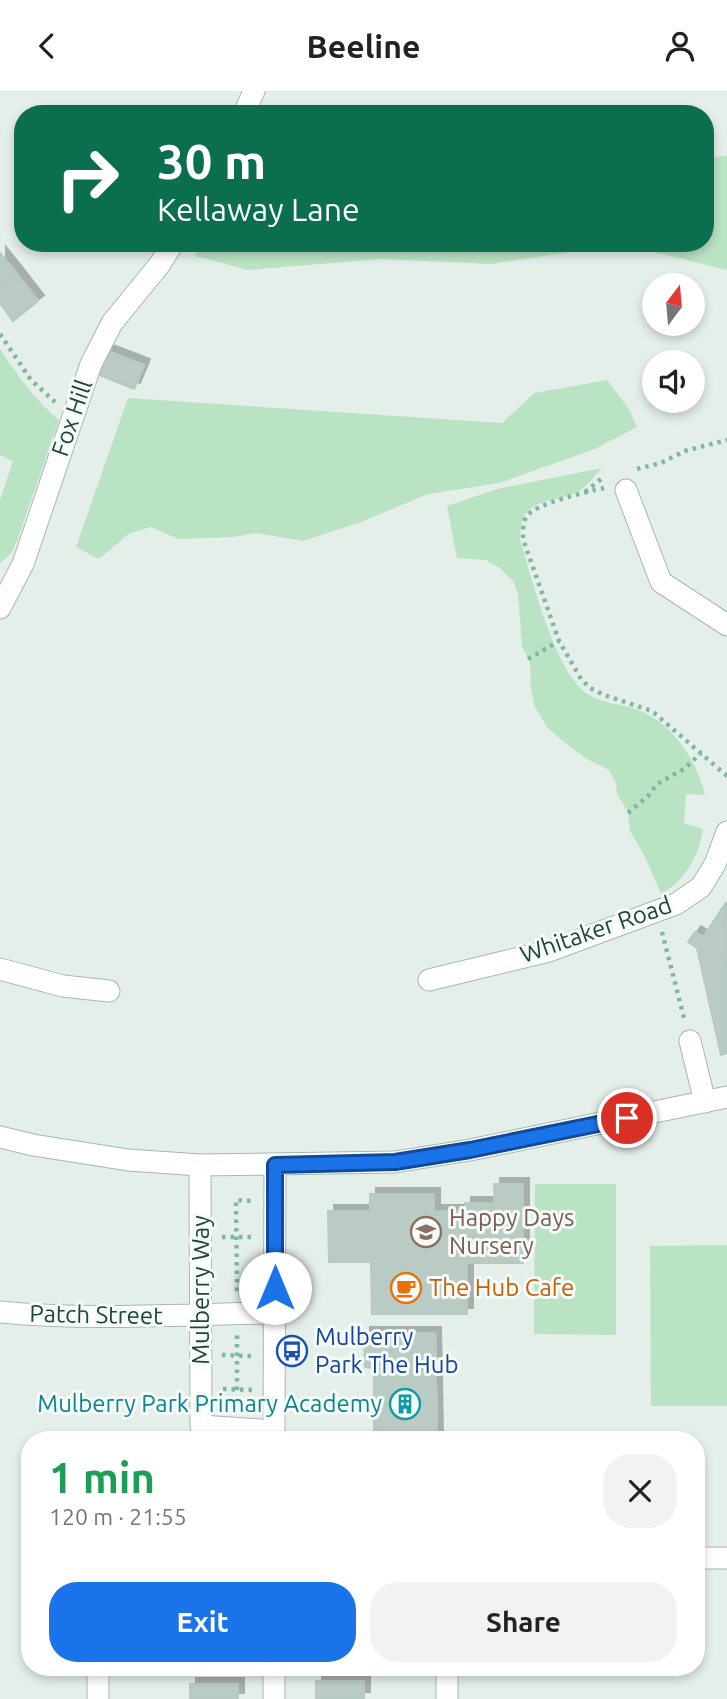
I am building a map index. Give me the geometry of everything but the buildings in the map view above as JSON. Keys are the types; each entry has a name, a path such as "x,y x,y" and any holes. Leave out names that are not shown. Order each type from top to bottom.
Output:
{"street":[{"name":"Fox Hill","path":"0,608 23,564 91,364 113,323 167,252"},
{"path":"626,480 661,582 723,620"},
{"name":"Whitaker Road","path":"429,979 549,951 676,904 701,887 715,864 727,832"},
{"path":"0,969 64,986 109,991"},
{"path":"690,1041 705,1102"},
{"path":"0,1137 128,1160 201,1165 395,1162 470,1150 727,1097"},
{"name":"Mulberry Way","path":"201,1165 201,1426 238,1431"},
{"name":"Mulberry Way","path":"274,1431 275,1165"},
{"name":"Patch Street","path":"0,1312 54,1317 275,1313"},
{"path":"705,1558 727,1558"},
{"path":"98,1676 98,1699"},
{"path":"274,1676 274,1699"},
{"path":"447,1676 447,1699"}],"path":[{"path":"0,334 31,380 71,417"},
{"path":"727,440 685,451 621,484 538,508 527,515 523,539 559,641 581,679 590,688 604,695 652,711 667,721 727,776"},
{"path":"584,493 613,472"},
{"path":"528,659 559,641"},
{"path":"628,813 648,796 656,784 684,769 701,753"},
{"path":"656,911 690,1041"},
{"path":"237,1390 236,1200 275,1201"},
{"path":"200,1236 275,1238"},
{"path":"200,1354 275,1356"},
{"path":"201,1389 274,1390"}],"green space":[{"path":"727,156 727,270 654,252 714,252 714,157"},
{"path":"196,252 570,252 491,264 380,259 248,270 195,256"},
{"path":"0,349 27,387 59,420 17,541 12,552 0,563 0,500 13,461 0,455"},
{"path":"607,380 629,409 637,427 595,449 499,483 428,494 361,522 303,541 256,533 234,537 178,539 151,527 130,533 99,559 76,547 128,398 502,423 534,393"},
{"path":"602,468 582,489 532,507 521,525 520,540 554,644 574,681 591,696 632,708 658,721 688,754 701,781 705,795 686,794 684,823 703,829 698,849 684,875 661,894 630,831 628,812 617,794 616,783 609,770 585,758 564,742 547,727 534,705 530,661 522,647 518,594 513,581 500,568 486,560 457,558 447,506 497,489"},
{"path":"535,1184 616,1184 616,1335 534,1334"},
{"path":"727,1245 727,1406 651,1406 650,1246"}],"place":[{"name":"Happy Days Nursery","path":"426,1232"},
{"name":"The Hub Cafe","path":"406,1288"},
{"name":"Mulberry Park The Hub","path":"292,1351"},
{"name":"Mulberry Park Primary Academy","path":"405,1404"}],"route":[{"path":"275,1288 275,1165 395,1162 470,1150 627,1118"}]}
